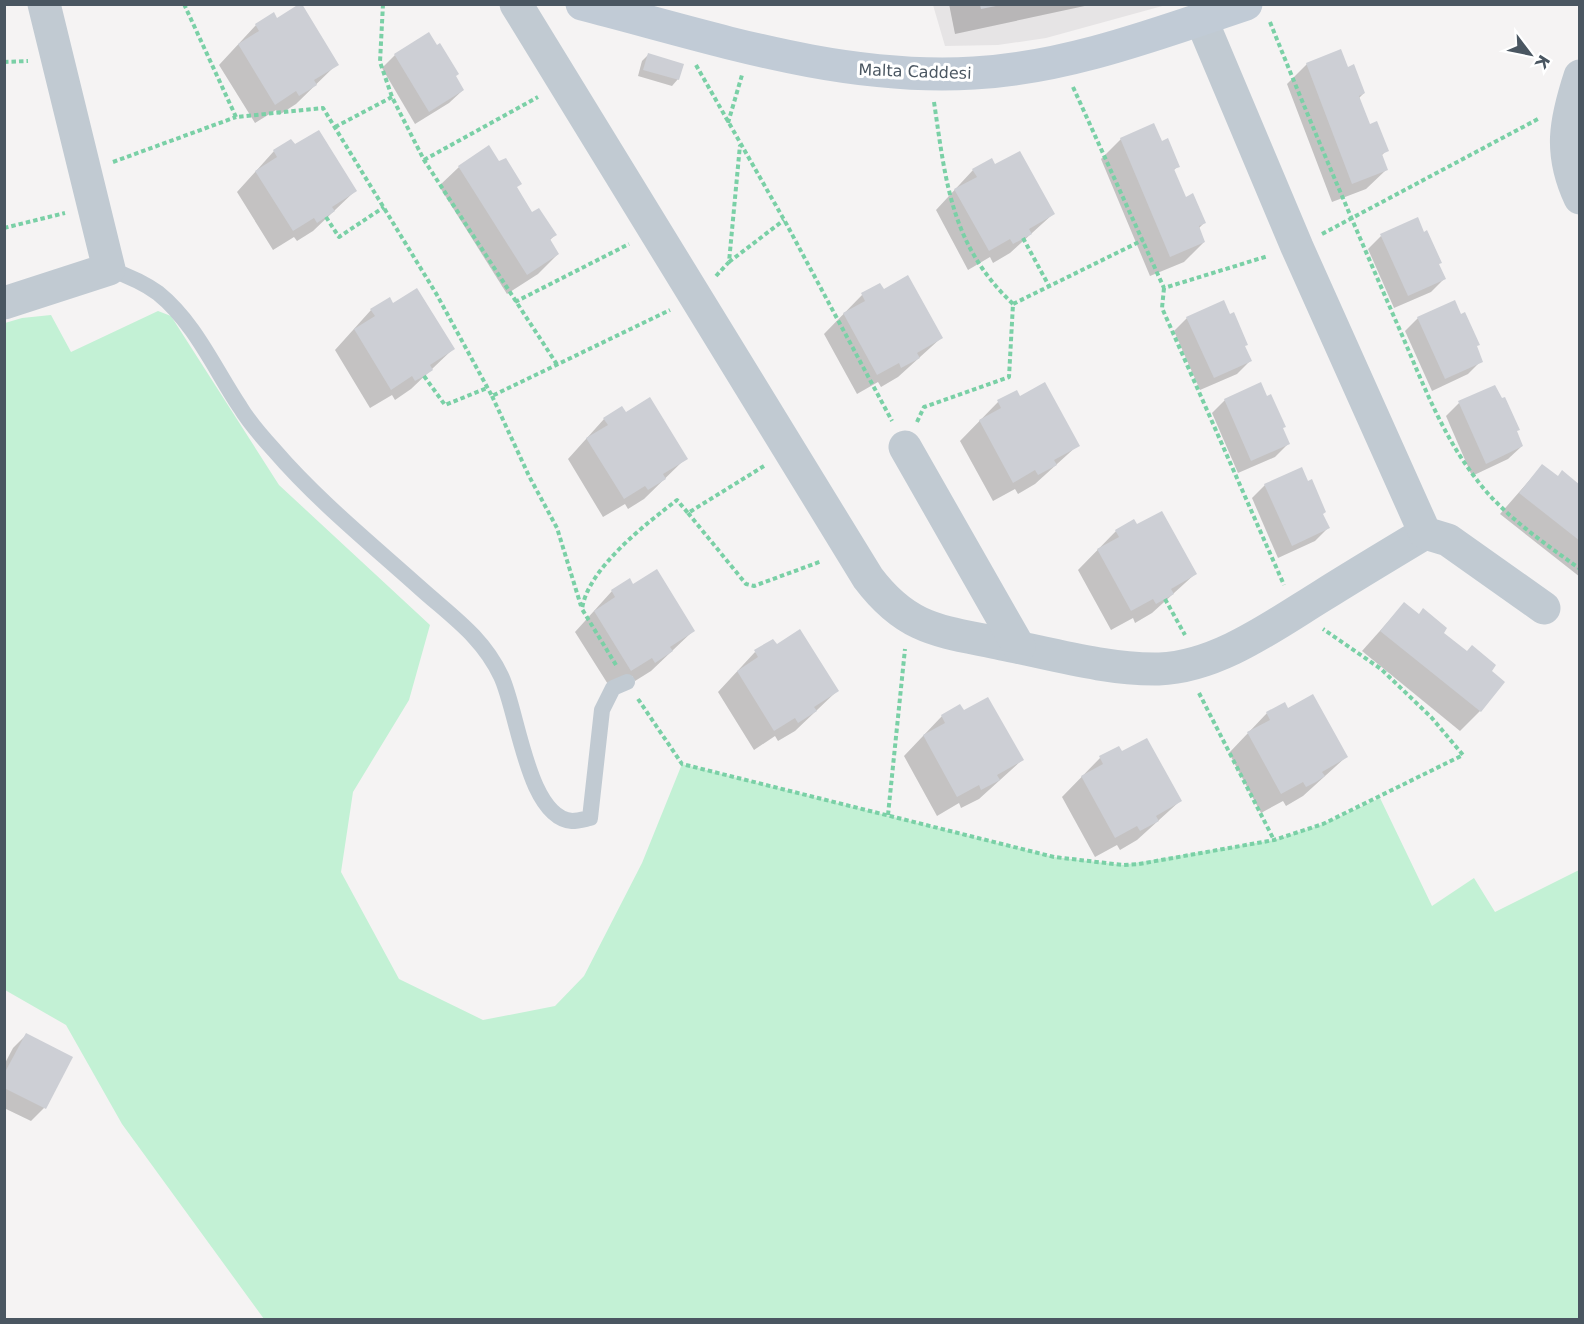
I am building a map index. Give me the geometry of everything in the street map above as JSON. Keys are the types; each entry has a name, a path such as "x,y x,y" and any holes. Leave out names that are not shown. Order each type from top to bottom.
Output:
{"main road":[{"name":"Malta Caddesi","path":"582,4 681,32 828,65 930,74 975,74 1060,59 1171,30 1201,19 1256,9"}],"street":[{"path":"4,303 109,269 44,4"},
{"path":"516,4 851,551 883,598 908,619 942,631 1019,647 1133,668 1160,669 1192,663 1234,646 1425,532"},
{"path":"1201,19 1297,247 1425,532 1448,540 1544,608"},
{"path":"1576,88 1565,149 1567,166 1580,198"},
{"path":"905,447 1019,647"}],"lane":[{"path":"109,269 135,279 157,293 180,314 216,365 240,408 281,458 313,492 461,621 481,644 502,677 534,784 544,804 559,816 572,821 590,818 602,710 613,688 627,682"}],"path":[{"path":"184,4 236,117"},
{"path":"383,4 380,62 392,97 424,160 558,366"},
{"path":"1256,9 1435,408 1465,463 1491,498 1511,517 1580,569"},
{"path":"681,32 700,75 784,220 905,447"},
{"path":"727,123 750,49"},
{"path":"85,172 236,117 323,108 437,295 492,396 529,476 557,528 582,609 682,764 1054,857 1123,865 1274,840 1323,824 1463,756 1431,717 1381,669 1296,611 1162,308 1164,288 1060,59"},
{"path":"930,74 956,219 976,263 992,285 1013,304"},
{"path":"424,160 565,82"},
{"path":"1164,288 1297,247 1351,219 1576,88"},
{"path":"335,127 392,97"},
{"path":"729,262 740,145"},
{"path":"4,228 93,206"},
{"path":"326,217 339,237 384,207"},
{"path":"492,396 697,297 729,262 784,220"},
{"path":"515,302 656,230"},
{"path":"1023,238 1049,286"},
{"path":"1013,304 1143,240"},
{"path":"905,447 924,407 1009,377 1013,304"},
{"path":"424,376 445,405 487,388"},
{"path":"688,513 790,450"},
{"path":"582,609 583,600 604,569 637,530 677,500 746,584 754,586 851,551"},
{"path":"1165,599 1274,840"},
{"path":"888,815 908,619"}],"shaded area":[{"path":"933,5 1166,5 1046,38 998,45 945,46"}],"green space":[{"path":"158,311 171,316 279,485 430,625 409,700 353,792 341,872 399,979 483,1020 555,1006 584,976 642,863 682,764 1054,857 1123,865 1274,840 1323,824 1380,798 1432,906 1474,878 1495,912 1579,870 1579,1319 264,1319 122,1124 66,1025 5,990 5,323 22,318 51,315 71,352"}],"building":[{"path":"302,4 339,65 314,80 317,85 299,96 296,91 275,105 238,44 259,31 255,24 274,12 277,18"},
{"path":"980,5 996,5 996,6 981,9"},
{"path":"429,32 437,45 440,43 459,74 456,76 464,90 429,112 394,54"},
{"path":"1341,49 1348,67 1354,64 1365,93 1359,96 1370,124 1377,121 1389,151 1382,154 1388,170 1352,184 1306,63"},
{"path":"648,53 684,64 679,80 643,70"},
{"path":"1154,123 1162,141 1168,138 1180,167 1174,169 1186,197 1193,193 1206,223 1199,226 1205,242 1170,257 1120,138"},
{"path":"319,130 357,191 332,207 335,211 317,223 314,218 293,231 255,171 277,157 273,150 291,139 295,144"},
{"path":"489,145 499,161 506,158 522,184 517,187 532,212 539,208 557,235 550,239 559,254 527,275 458,166"},
{"path":"1020,151 1055,214 1029,229 1032,234 1013,244 1010,239 989,251 954,189 977,177 972,169 992,158 995,164"},
{"path":"1418,217 1424,232 1427,230 1442,263 1439,264 1446,279 1408,296 1380,234"},
{"path":"908,275 943,338 917,353 920,358 901,368 899,363 877,375 843,313 865,301 861,293 880,283 884,289"},
{"path":"417,288 455,349 430,365 433,370 424,376 415,381 412,376 391,390 354,329 375,316 370,309 390,297 393,303"},
{"path":"1224,300 1230,314 1234,312 1252,361 1214,378 1186,317"},
{"path":"1455,300 1461,314 1465,312 1480,345 1477,346 1483,362 1445,379 1417,317"},
{"path":"1045,382 1080,446 1054,460 1057,465 1038,475 1035,470 1013,483 979,420 1001,408 997,400 1017,390 1020,396"},
{"path":"1261,382 1267,396 1271,394 1286,427 1283,428 1290,444 1251,461 1224,399"},
{"path":"1495,385 1502,398 1505,397 1520,430 1517,431 1523,446 1486,464 1458,401"},
{"path":"650,397 688,459 663,474 666,479 648,490 645,486 624,499 586,438 608,425 603,418 622,406 626,412"},
{"path":"1542,464 1558,476 1562,470 1580,485 1580,541 1519,493"},
{"path":"1302,467 1308,481 1312,479 1330,528 1292,546 1264,484"},
{"path":"1162,511 1197,574 1171,589 1174,594 1156,604 1153,599 1131,611 1097,549 1119,537 1115,530 1134,519 1137,524"},
{"path":"657,569 695,631 670,647 673,651 655,663 652,658 631,671 594,611 615,597 611,590 630,578 633,584"},
{"path":"1404,602 1419,614 1423,608 1447,628 1444,633 1467,651 1472,645 1496,665 1492,671 1505,682 1481,712 1380,631"},
{"path":"800,629 839,691 814,707 817,711 798,723 795,718 774,731 737,671 758,657 754,650 773,639 777,644"},
{"path":"1313,694 1348,757 1322,772 1325,776 1316,782 1306,787 1303,782 1281,794 1247,732 1270,720 1266,712 1285,702 1288,708"},
{"path":"988,697 1024,760 997,775 1000,780 981,790 979,785 957,797 923,735 945,723 941,715 960,704 964,710"},
{"path":"1147,738 1182,801 1156,816 1159,821 1140,831 1137,826 1115,838 1081,776 1103,764 1099,756 1119,746 1122,751"},
{"path":"26,1033 73,1057 46,1109 4,1088 4,1074"}]}
